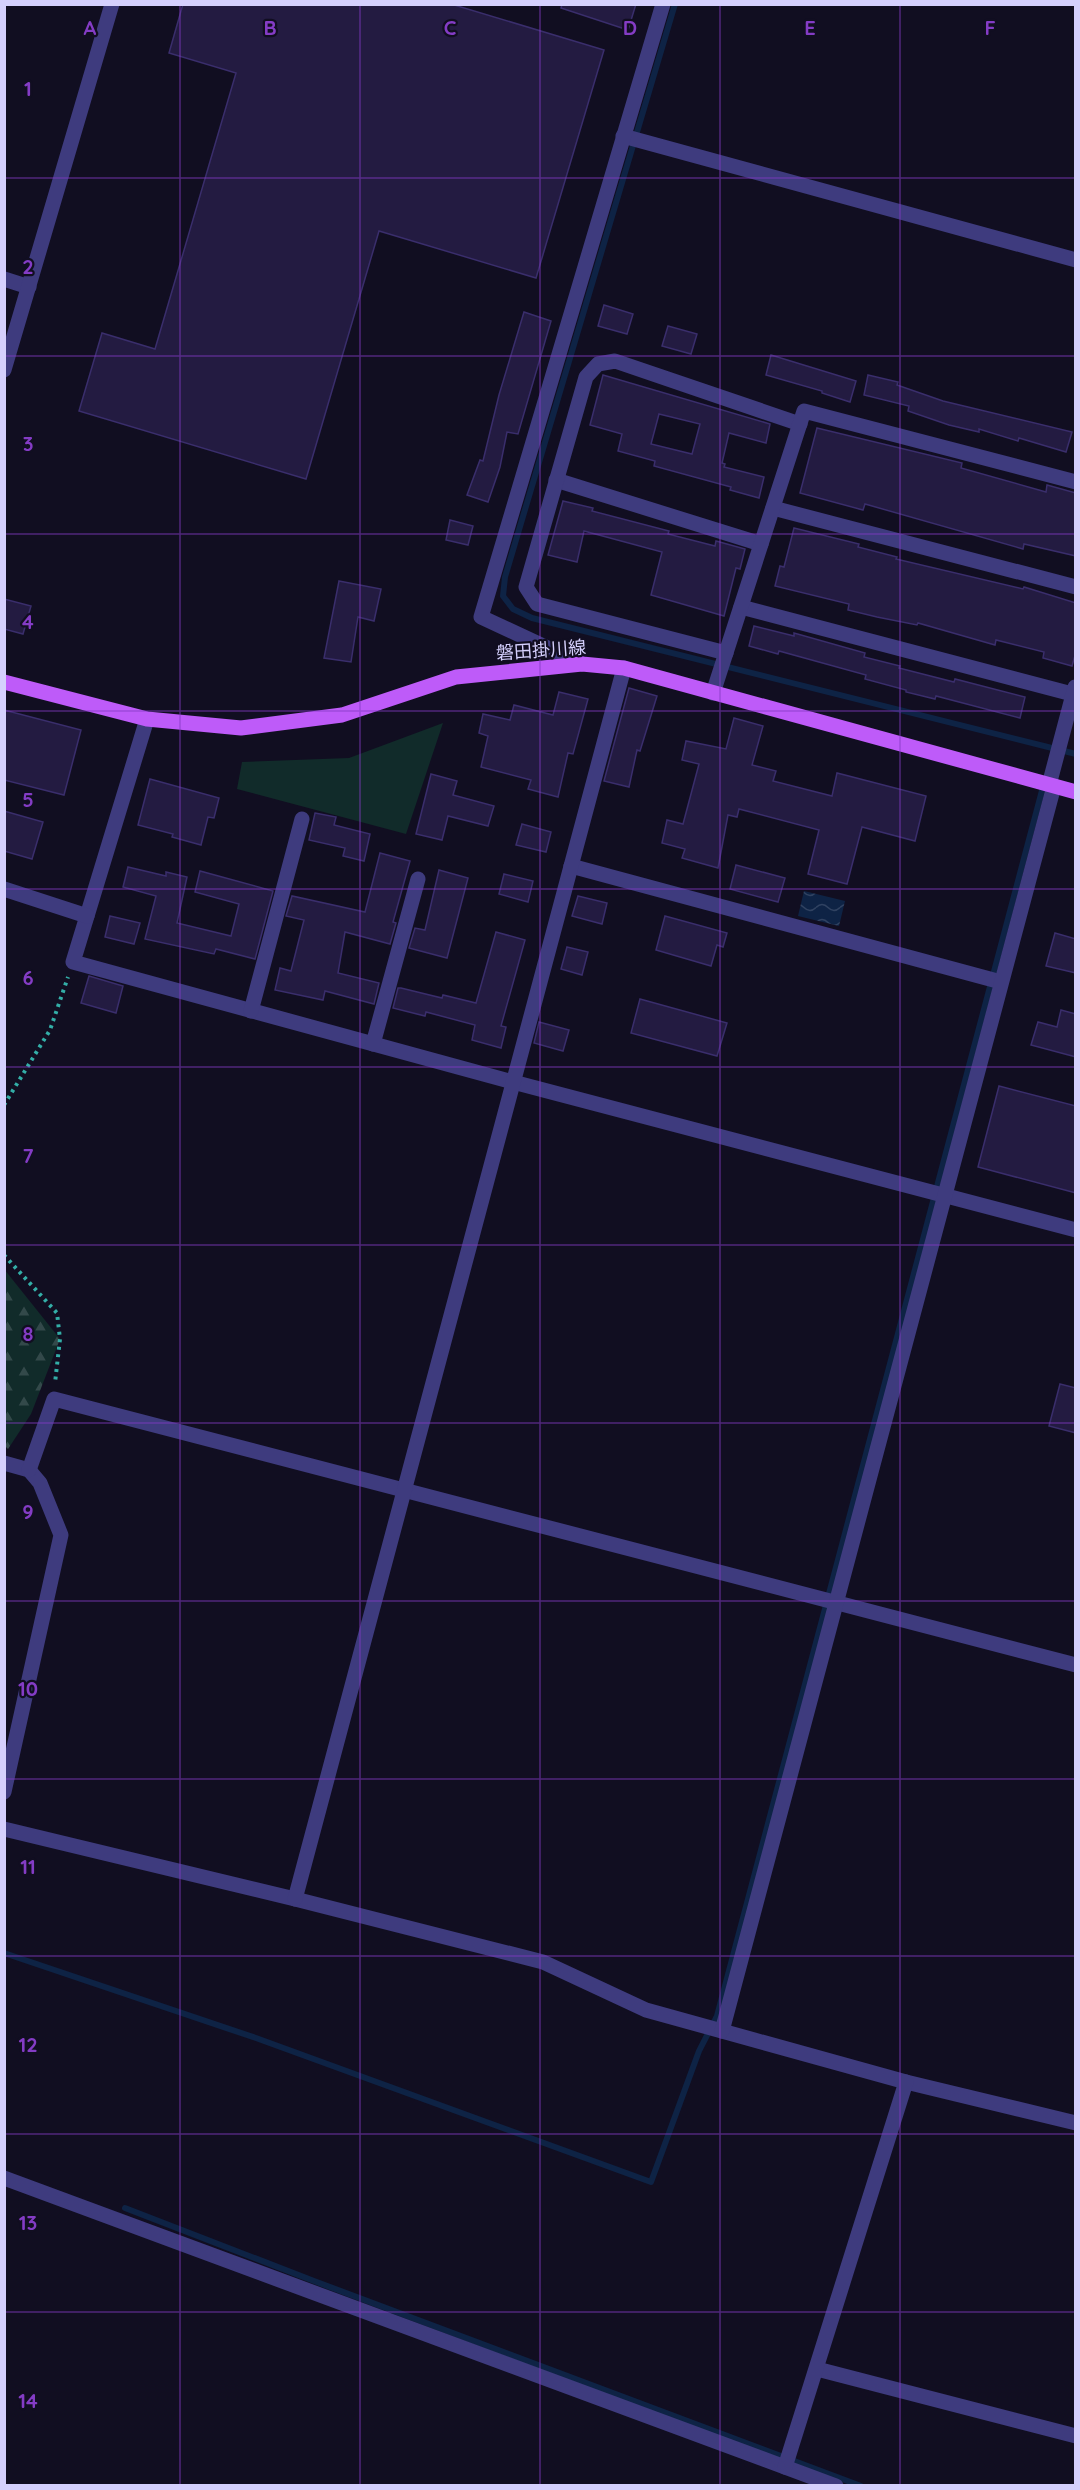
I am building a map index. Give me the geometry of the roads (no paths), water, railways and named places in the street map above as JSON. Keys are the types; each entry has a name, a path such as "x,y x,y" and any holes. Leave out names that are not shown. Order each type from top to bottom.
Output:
{"main road":[{"name":"磐田掛川線","path":"4,682 147,719 241,728 342,715 456,677 582,664 624,668 1076,792"}],"street":[{"path":"4,370 112,4"},
{"path":"582,664 481,618 663,4"},
{"path":"624,136 1076,260"},
{"path":"4,279 29,287"},
{"path":"726,652 537,604 526,587 586,377 598,364 615,361 800,424"},
{"path":"713,693 804,411 1076,482"},
{"path":"556,480 761,544"},
{"path":"773,508 1076,587"},
{"path":"722,2031 1001,982 1075,691 741,607"},
{"path":"295,1899 624,668"},
{"path":"147,719 73,962 513,1082 1076,1230"},
{"path":"252,1011 302,819"},
{"path":"571,866 1001,982"},
{"path":"373,1044 417,879"},
{"path":"4,890 87,916"},
{"path":"29,1470 54,1399 1076,1665"},
{"path":"4,1463 29,1470 40,1483 61,1535 4,1792"},
{"path":"4,1829 543,1962 646,2010 906,2082 1076,2123"},
{"path":"785,2467 906,2082"},
{"path":"4,2178 836,2486"},
{"path":"817,2369 1076,2436"}],"water":[{"path":"804,891 845,901 839,926 798,916"}],"waterway":[{"path":"675,4 505,577 503,596 513,609 532,618 1076,754"},
{"path":"4,1953 256,2038 651,2182 699,2051 717,2016 1044,783"},
{"path":"125,2208 861,2486"}]}
